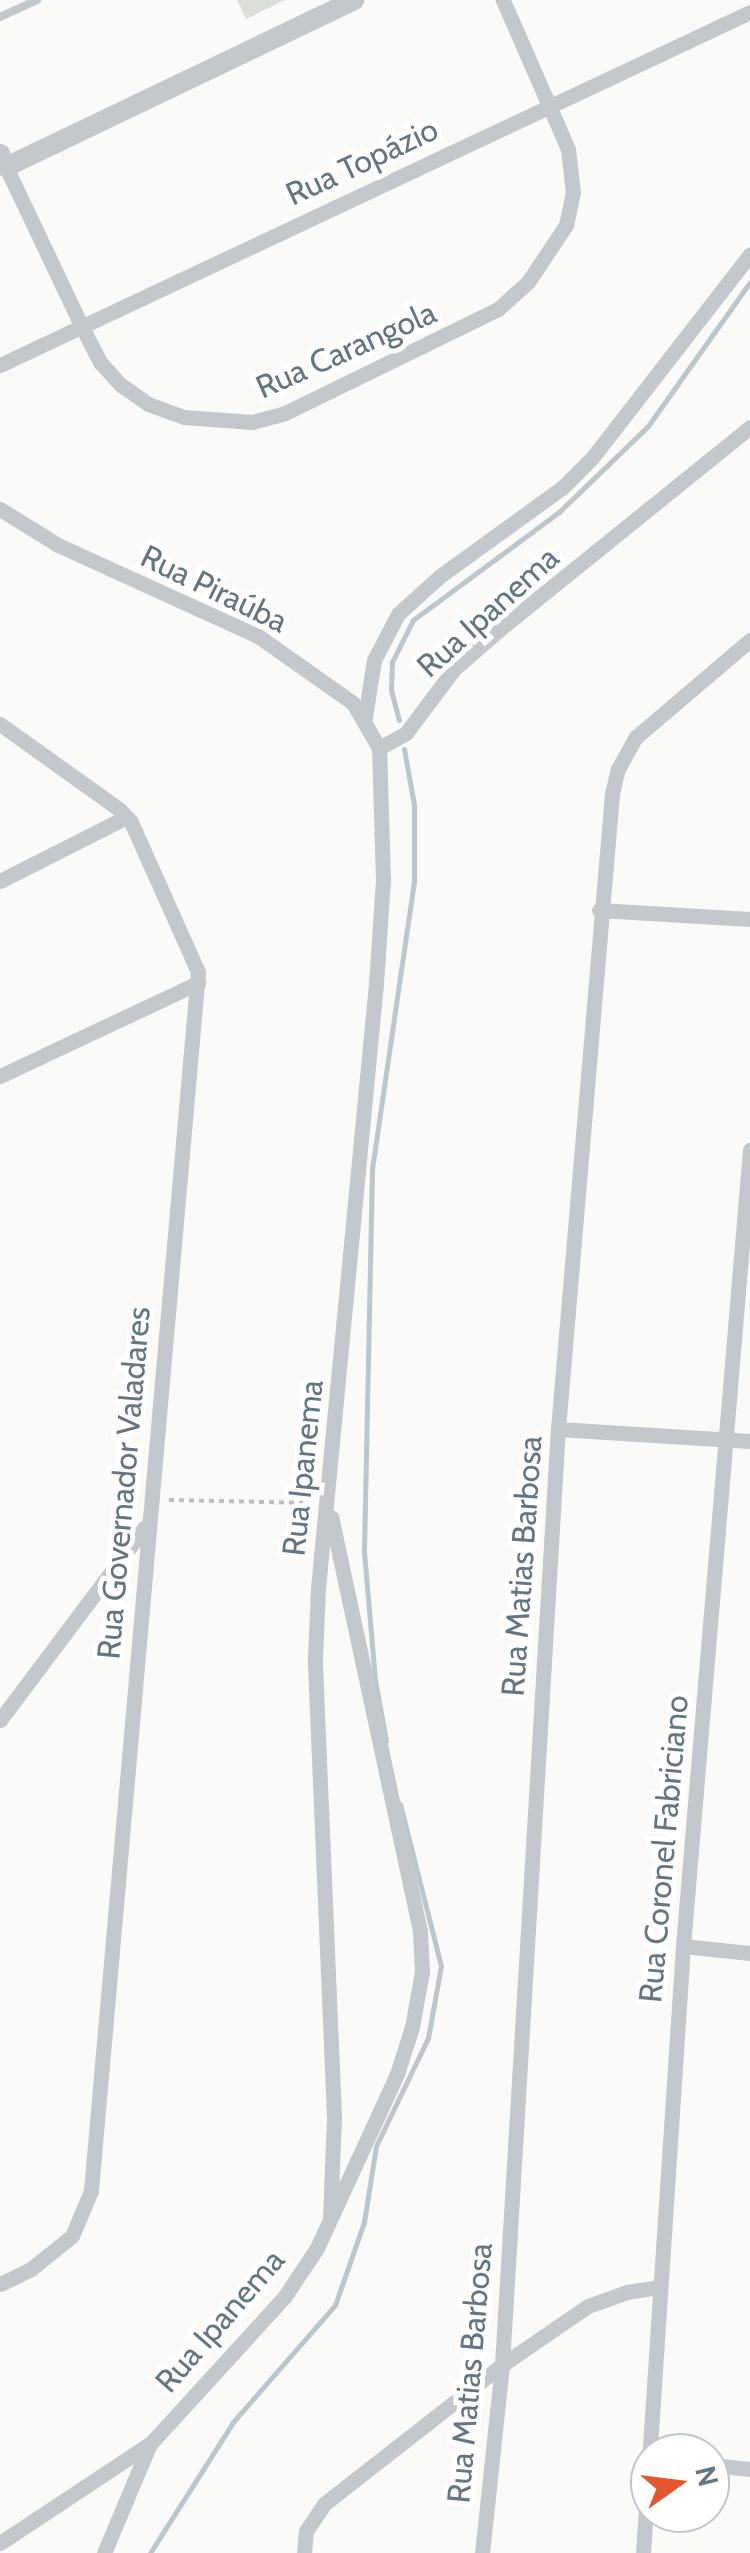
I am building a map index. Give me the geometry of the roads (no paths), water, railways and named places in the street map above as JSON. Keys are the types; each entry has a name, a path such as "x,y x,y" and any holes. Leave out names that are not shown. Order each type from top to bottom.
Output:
{"street":[{"path":"3,160 354,0"},
{"name":"Rua Carangola","path":"3,160 80,325 100,362 121,385 148,404 184,417 252,422 340,388 498,309 552,251 566,225 573,193 568,149 504,0"},
{"name":"Rua Topázio","path":"0,365 750,12"},
{"path":"365,718 374,660 398,614 427,586 563,486 592,458 750,254"},
{"name":"Rua Ipanema","path":"0,2543 151,2442 285,2296 318,2248 330,2218 334,2118 315,1658 381,914 378,748 406,733 454,669 501,628 750,427"},
{"name":"Rua Piraúba","path":"0,509 58,546 258,636 332,684 365,718 378,748"},
{"name":"Rua Matias Barbosa","path":"482,2553 502,2365 558,1429 599,910 612,794 625,752 651,722 750,640"},
{"name":"Rua Governador Valadares","path":"0,724 126,817 196,960 198,984 147,1524 91,2192 72,2236 31,2269 0,2284"},
{"path":"0,881 126,817"},
{"path":"599,910 750,919"},
{"path":"0,1076 198,984"},
{"name":"Rua Coronel Fabriciano","path":"651,2433 683,1946 750,1150"},
{"path":"558,1429 750,1441"},
{"path":"329,1503 417,1916 422,1972 412,2027 397,2074 330,2218"},
{"path":"0,1720 147,1524"},
{"path":"683,1946 750,1953"},
{"path":"304,2553 306,2531 317,2512 502,2365 588,2306 627,2292 658,2287"},
{"path":"104,2553 151,2442"}],"lane":[{"path":"0,17 37,0"}],"waterway":[{"path":"399,720 391,690 392,662 413,620 559,512 648,426 750,282"},
{"path":"386,1741 375,1680 364,1551 372,1169 414,881 414,805 404,749"},
{"path":"150,2553 233,2422 335,2305 364,2222 376,2146 428,2038 441,1966 400,1804"}]}
